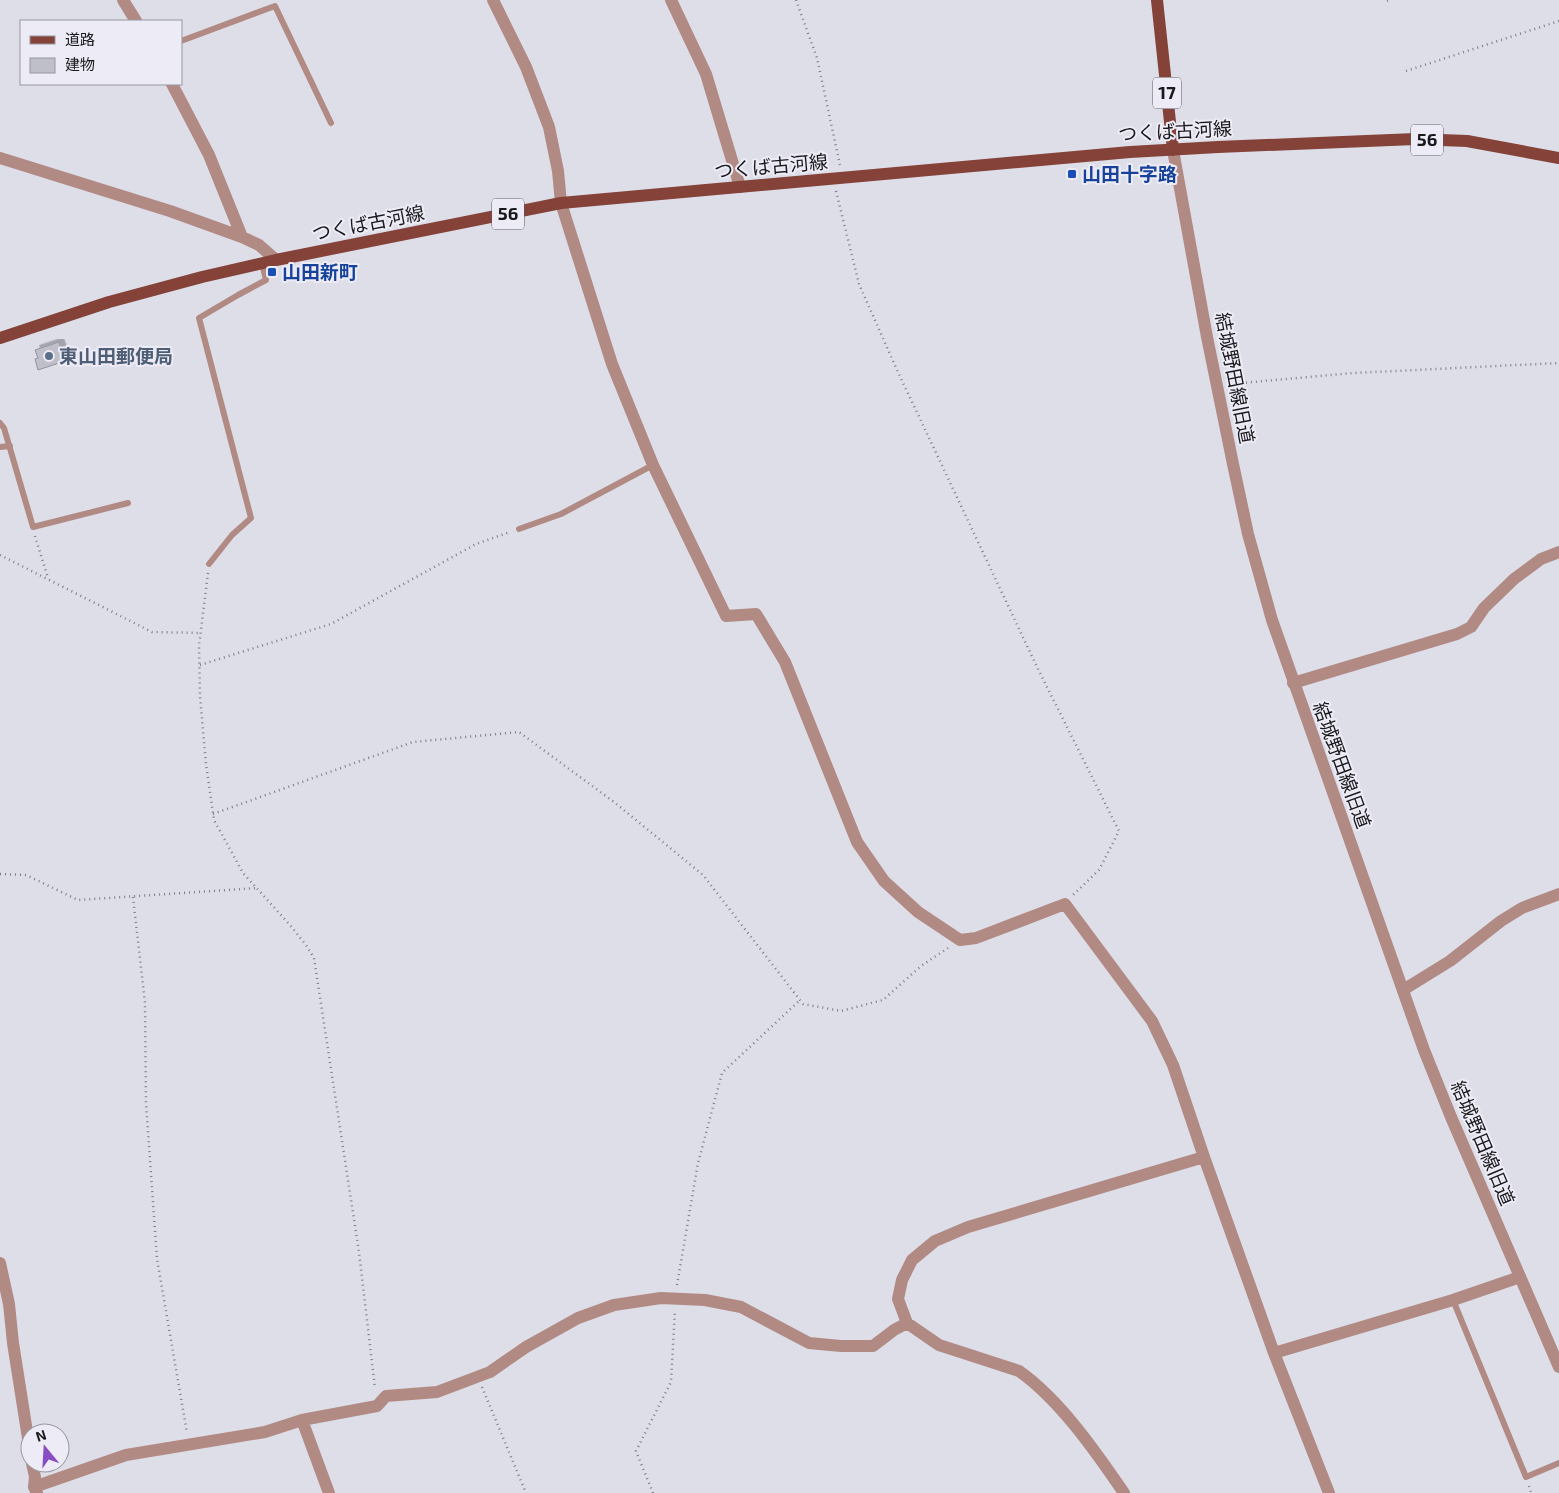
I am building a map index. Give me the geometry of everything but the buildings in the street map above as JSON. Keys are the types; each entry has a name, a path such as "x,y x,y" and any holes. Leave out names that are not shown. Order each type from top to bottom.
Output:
{"main road":[{"name":"17","path":"1158,0 1174,150"},
{"name":"つくば古河線","path":"0,338 154,289 276,260 561,203 1130,152 1415,139 1467,141 1559,158"}],"street":[{"path":"123,0 135,20"},
{"path":"492,0 526,67 549,127 558,171 561,203 612,364 653,465 726,616 756,614 786,662 857,842 884,881 918,912 960,940 976,938 1065,904 1152,1021 1173,1065 1274,1353 1329,1493"},
{"path":"671,0 706,74 740,188"},
{"path":"173,85 209,155 242,237"},
{"name":"結城野田線旧道","path":"1174,150 1217,386 1248,534 1272,620 1402,990 1451,1117 1559,1367"},
{"path":"0,158 170,211 242,237 259,245 276,260"},
{"path":"1293,683 1457,634 1471,627 1484,608 1514,579 1541,559 1559,552"},
{"path":"1402,990 1450,961 1501,920 1522,908 1559,894"},
{"path":"1124,1493 1107,1468 1060,1409 1030,1379 1019,1372 939,1345 907,1323 898,1299 902,1280 912,1260 935,1241 1013,1213 1204,1157"},
{"path":"0,1263 10,1304 13,1343 26,1423"},
{"path":"1274,1353 1453,1300 1520,1277"},
{"path":"35,1473 36,1490 126,1455 265,1432 302,1420 377,1406 386,1396 437,1392 490,1372 526,1346 578,1318 614,1305 661,1298 705,1300 740,1307 809,1343 873,1346 907,1323"},
{"path":"302,1420 329,1493"}],"lane":[{"path":"182,41 275,6 331,123"},
{"path":"209,564 232,536 251,518 199,318 238,294 266,280 262,264"},
{"path":"0,424 4,428 10,446 33,527 128,503"},
{"path":"0,447 10,446"},
{"path":"519,529 561,514 653,465"},
{"path":"1453,1300 1526,1477 1559,1463"}],"path":[{"path":"796,0 817,58 859,284 1033,658 1119,832 1099,870 1065,904"},
{"path":"1406,71 1559,21"},
{"path":"1217,386 1353,373 1559,363"},
{"path":"33,527 48,579"},
{"path":"200,665 331,624 476,544 519,529"},
{"path":"0,555 152,632 201,633"},
{"path":"209,564 201,633 200,696 205,754 214,820 244,873 306,945 314,958 359,1252 377,1406"},
{"path":"214,814 413,742 519,732 614,802 703,875 803,1004 841,1011 883,1000 921,966 960,940"},
{"path":"0,874 26,875 78,900 257,888"},
{"path":"133,897 145,1003 146,1103 157,1259 189,1444"},
{"path":"654,1493 636,1451 671,1382 675,1299 698,1163 722,1073 800,1000"},
{"path":"478,1377 526,1493"}],"place":[{"name":"山田十字路","path":"1072,174"},
{"name":"山田新町","path":"272,272"},
{"name":"東山田郵便局","path":"49,356"}]}
